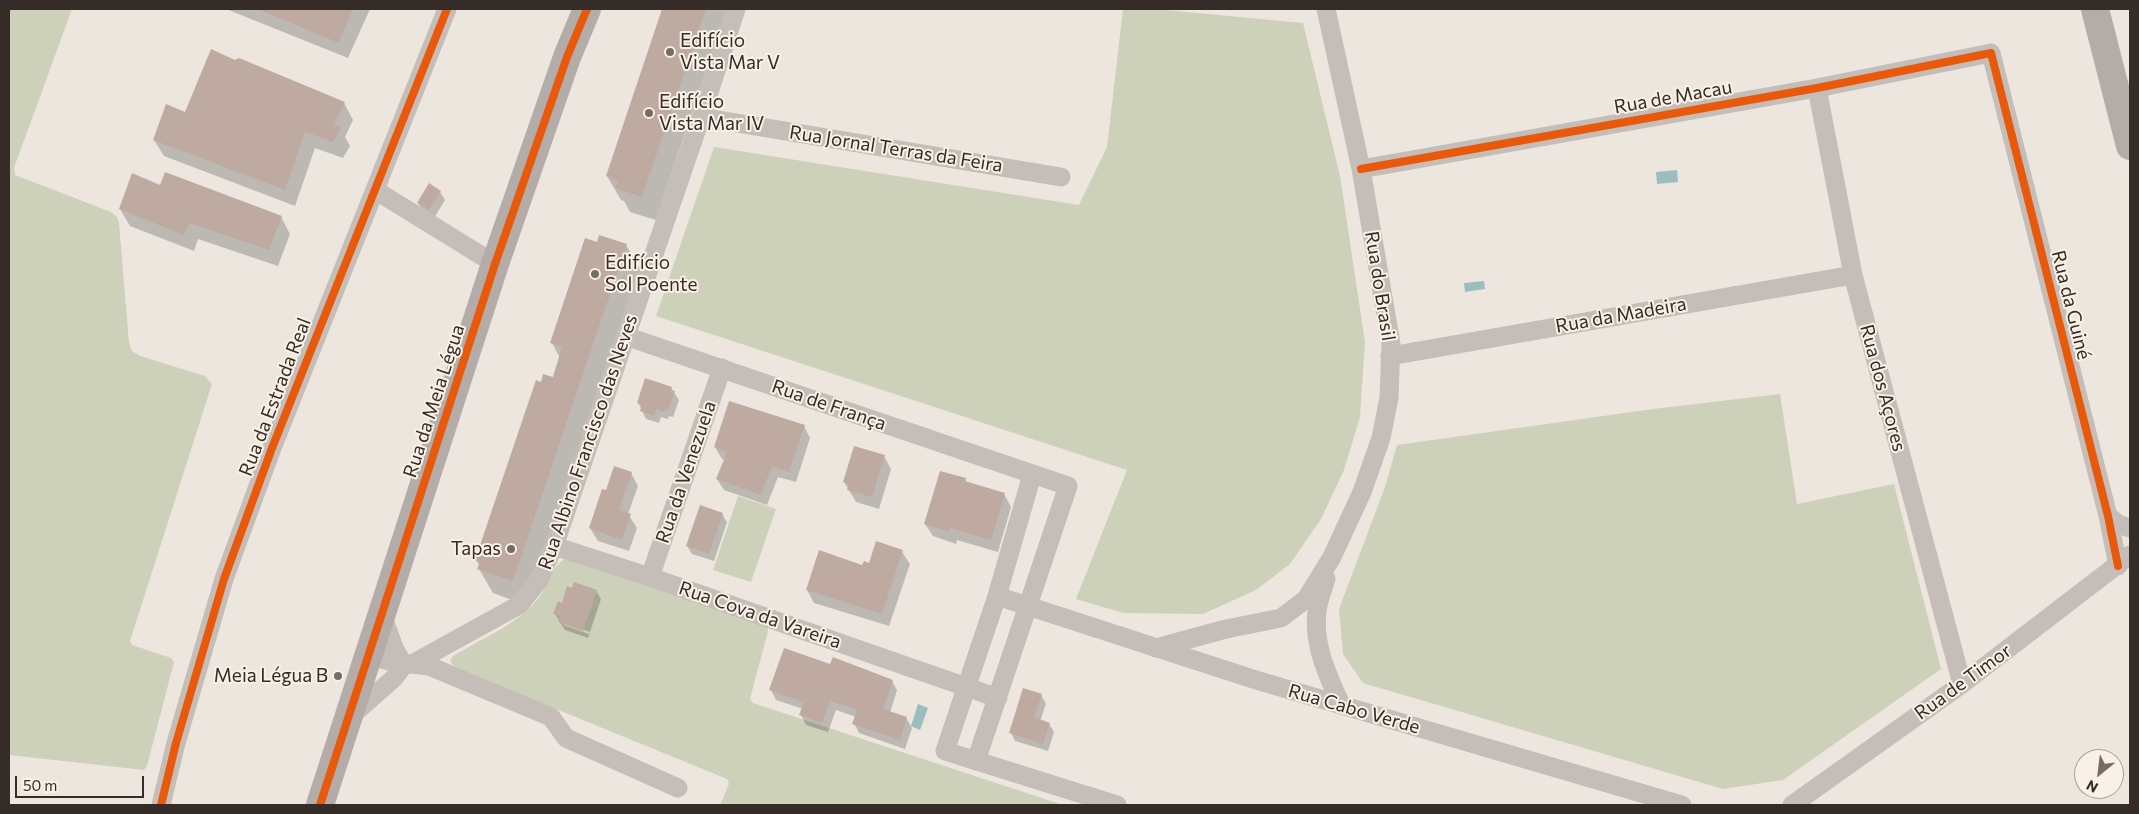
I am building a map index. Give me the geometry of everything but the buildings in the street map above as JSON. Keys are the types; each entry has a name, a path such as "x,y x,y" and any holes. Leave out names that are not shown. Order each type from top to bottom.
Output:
{"main road":[{"name":"Rua da Meia Légua","path":"320,805 495,264 567,57 587,9"},
{"path":"2095,9 2130,146"}],"street":[{"name":"Rua da Estrada Real","path":"161,805 176,743 224,579 272,448 447,9"},
{"name":"Rua Albino Francisco das Neves","path":"348,719 403,669 519,605 539,580 554,546 701,117 736,9"},
{"name":"Rua do Brasil","path":"1156,648 1226,629 1280,618 1306,599 1332,557 1362,492 1381,438 1390,398 1390,344 1361,169 1326,9"},
{"name":"Rua de Macau","path":"1361,169 1817,88 1991,53"},
{"name":"Rua da Guiné","path":"1991,53 2108,516 2124,561"},
{"name":"Rua dos Açores","path":"1817,88 1852,275 1962,684"},
{"name":"Rua Jornal Terras da Feira","path":"701,117 1061,176"},
{"path":"374,190 495,264"},
{"name":"Rua da Madeira","path":"1390,356 1852,275"},
{"name":"Rua de França","path":"625,336 1068,486 1027,607"},
{"name":"Rua da Venezuela","path":"650,577 722,368"},
{"path":"1032,475 996,596 945,751 1117,805"},
{"path":"2108,516 2118,524 2130,528"},
{"name":"Rua Cova da Vareira","path":"554,546 650,577 998,698"},
{"name":"Rua do Brasil","path":"1332,557 1318,606 1317,640 1325,669 1340,705"},
{"name":"Rua de Timor","path":"1792,805 1962,684 2124,561"},
{"name":"Rua Cabo Verde","path":"996,596 1340,705 1682,805"},
{"path":"976,761 1027,607"},
{"path":"382,615 403,669"},
{"path":"366,663 403,669 429,666 551,716 566,738 678,788"}],"green space":[{"path":"9,9 72,9 14,168 15,175 111,212 117,217 129,343 132,351 140,356 205,376 212,384 130,641 132,645 171,658 174,662 147,766 144,770 9,755"},
{"path":"1123,9 1155,9 1303,23 1340,176 1365,342 1360,417 1344,470 1321,519 1290,564 1256,590 1203,614 1123,613 1076,599 1127,470 656,316 714,147 1079,205 1107,147"},
{"path":"1780,394 1797,504 1894,484 1941,669 1783,780 1723,789 1363,683 1343,654 1339,609 1385,487 1397,445 1653,409"},
{"path":"738,496 776,509 751,582 713,570"},
{"path":"569,557 767,627 768,631 750,699 753,703 1063,805 720,805 729,784 727,779 456,668 450,661 453,656 498,631 529,609 541,595 558,564"}],"water":[{"path":"1677,170 1678,182 1657,184 1656,172"},
{"path":"1484,281 1485,289 1465,292 1464,283"},
{"path":"918,704 928,708 920,730 911,726"}],"cycle path":[{"path":"161,805 176,743 224,579 272,448 447,9"},
{"path":"320,805 495,264 567,57 587,9"},
{"path":"1361,169 1817,88 1991,53 2108,516 2118,566"}],"place":[{"name":"Edifício Vista Mar V","path":"670,52"},
{"name":"Edifício Vista Mar IV","path":"649,113"},
{"name":"Edifício Sol Poente","path":"595,274"},
{"name":"Tapas","path":"511,549"},
{"name":"Meia Légua B","path":"338,676"}]}
